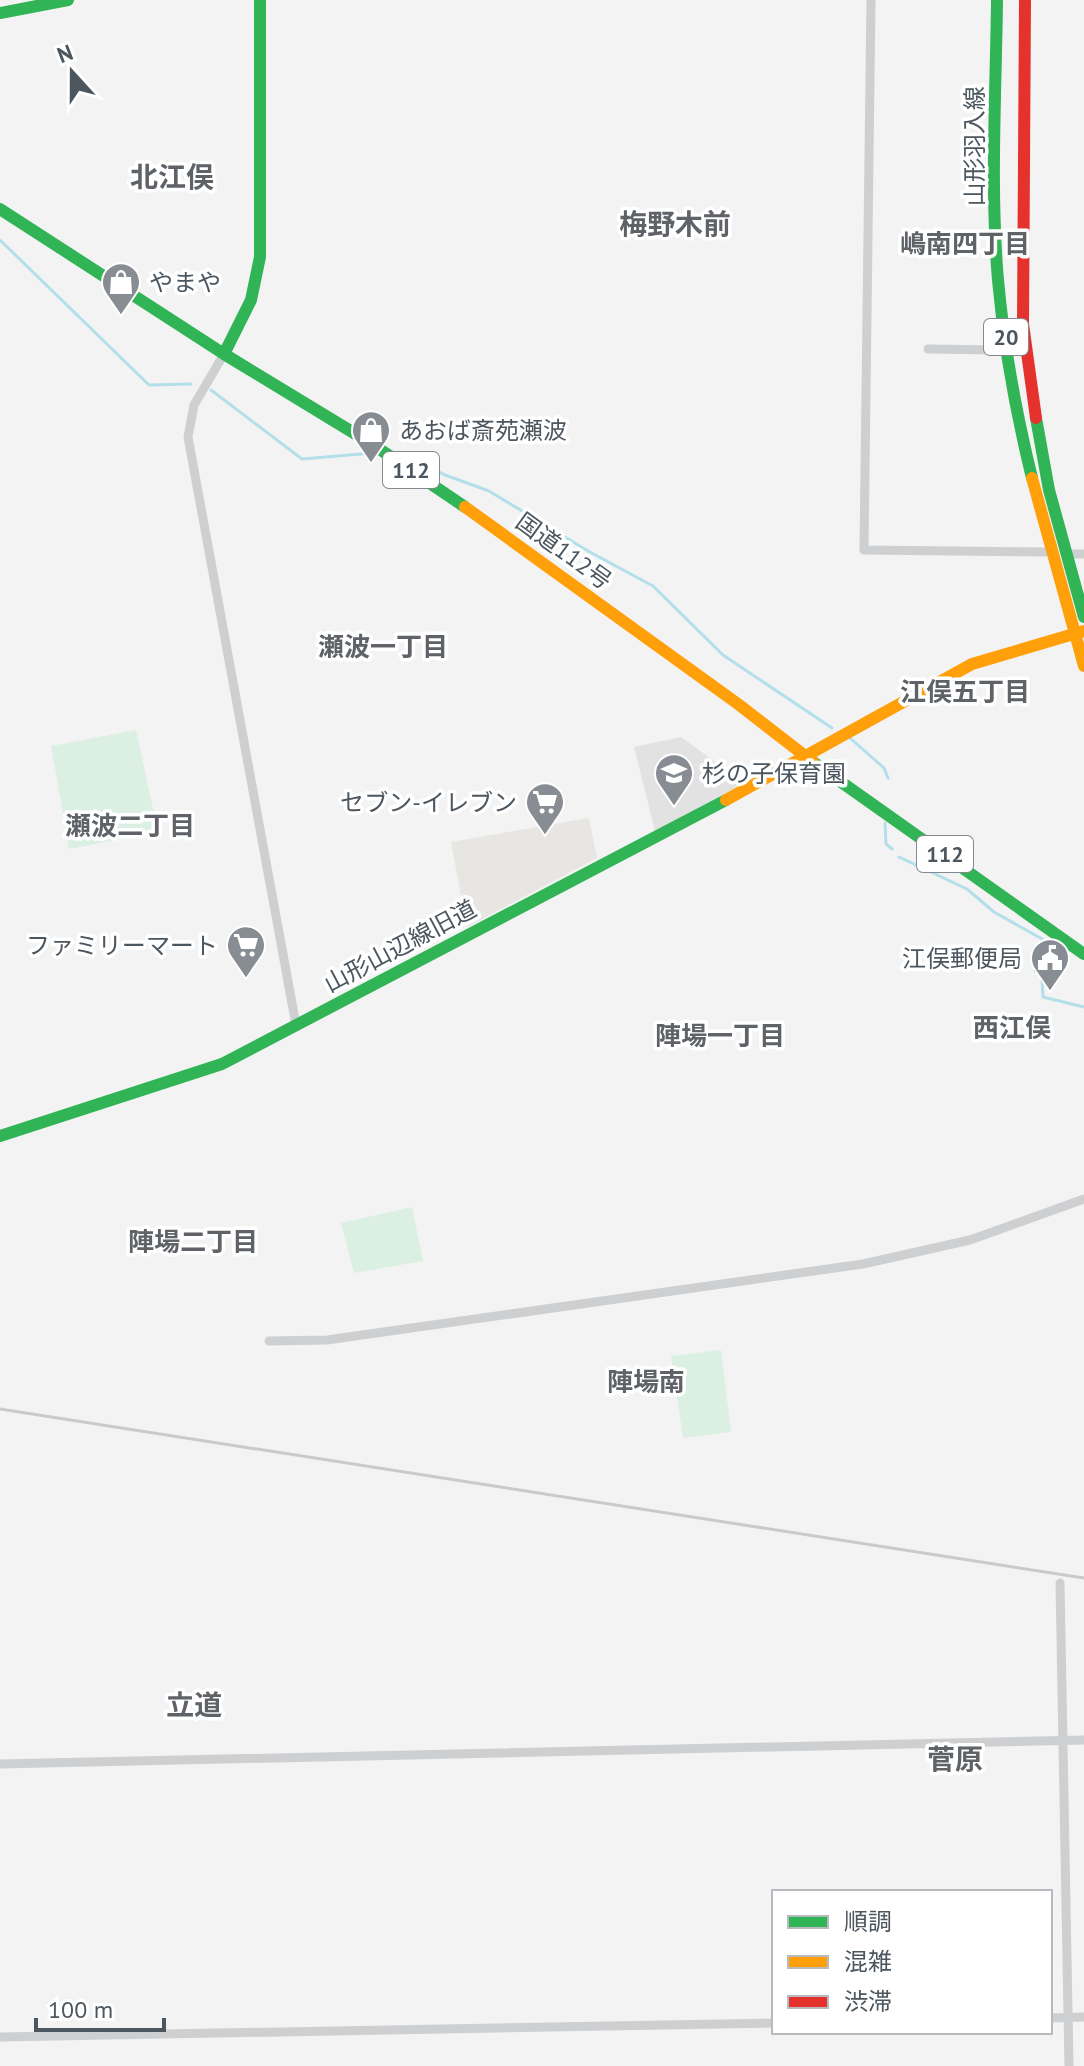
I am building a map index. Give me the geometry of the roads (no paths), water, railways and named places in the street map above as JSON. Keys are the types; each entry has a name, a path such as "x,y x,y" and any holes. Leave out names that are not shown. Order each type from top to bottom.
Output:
{"main road":[{"path":"0,13 68,0"},
{"path":"224,354 251,300 260,257 260,0"},
{"name":"山形羽入線","path":"997,0 995,168 998,282 1028,459 1051,552 1079,632 1084,666"},
{"name":"山形羽入線","path":"1025,0 1023,324 1039,442 1084,617"},
{"name":"国道112号","path":"0,209 439,489 738,704 805,757 1084,954"},
{"name":"山形山辺線旧道","path":"0,1136 222,1064 805,757 972,664 1079,632"}],"street":[{"path":"871,0 864,550 1051,552"},
{"path":"928,349 999,350"},
{"path":"224,354 194,405 188,437 296,1025"},
{"path":"1066,554 1084,554"},
{"path":"269,1341 341,1338 863,1264 970,1240 1084,1199"},
{"path":"1060,1583 1069,2066"},
{"path":"0,1764 1084,1740"},
{"path":"1052,2018 1084,2017"},
{"path":"0,2037 772,2023"}],"waterway":[{"path":"0,240 149,385 191,384"},
{"path":"211,390 302,459 373,453"},
{"path":"404,457 489,491 653,586 723,655 832,728"},
{"path":"850,738 884,768 888,778"},
{"path":"885,823 886,844 892,849"},
{"path":"899,857 967,889 994,912 1051,944 1035,971"},
{"path":"1042,980 1043,997 1084,1007"}],"railway":[{"path":"0,1409 1084,1578"}],"place":[{"name":"やまや","path":"121,316"},
{"name":"あおば斎苑瀬波","path":"371,464"},
{"name":"杉の子保育園","path":"674,807"},
{"name":"セブン-イレブン","path":"545,836"},
{"name":"ファミリーマート","path":"246,979"},
{"name":"江俣郵便局","path":"1050,992"}],"district":[{"name":"北江俣","path":"172,176"},
{"name":"梅野木前","path":"675,223"},
{"name":"嶋南四丁目","path":"965,243"},
{"name":"瀬波一丁目","path":"383,646"},
{"name":"江俣五丁目","path":"965,691"},
{"name":"瀬波二丁目","path":"130,825"},
{"name":"西江俣","path":"1012,1027"},
{"name":"陣場一丁目","path":"720,1035"},
{"name":"陣場二丁目","path":"193,1241"},
{"name":"陣場南","path":"646,1381"},
{"name":"立道","path":"194,1704"},
{"name":"菅原","path":"955,1758"}]}
